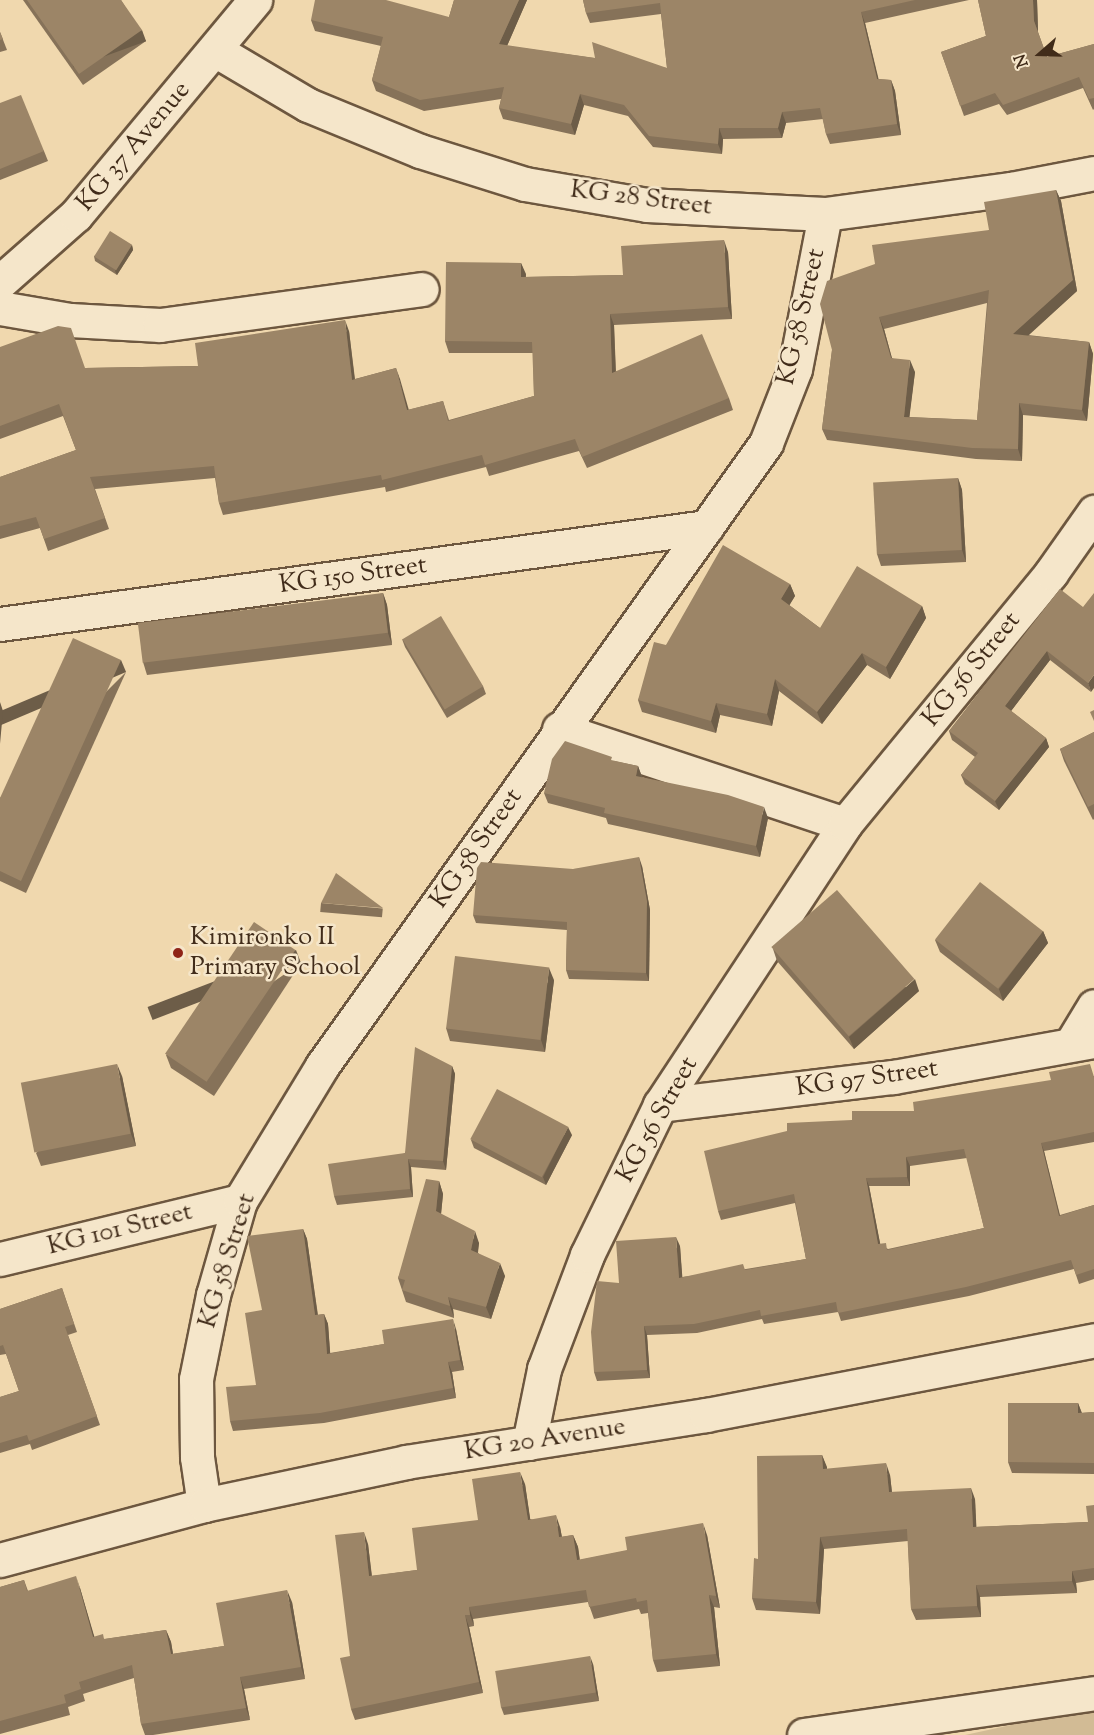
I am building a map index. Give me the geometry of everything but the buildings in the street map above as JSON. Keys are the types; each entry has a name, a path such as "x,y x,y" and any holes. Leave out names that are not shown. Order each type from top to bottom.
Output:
{"street":[{"name":"KG 37 Avenue","path":"0,282 76,215 255,0"},
{"name":"KG 28 Street","path":"215,50 308,105 420,151 525,184 647,205 825,214 1011,189 1094,173"},
{"name":"KG 58 Street","path":"204,1505 196,1457 196,1378 213,1295 240,1201 322,1066 559,729 766,443 795,369 825,214"},
{"path":"0,308 70,320 160,325 422,289"},
{"name":"KG 56 Street","path":"529,1443 544,1369 583,1266 660,1105 845,824 1051,573 1094,512"},
{"name":"KG 150 Street","path":"0,624 706,527"},
{"path":"559,729 845,824"},
{"name":"KG 97 Street","path":"660,1105 893,1077 1083,1042 1094,1006"},
{"name":"KG 101 Street","path":"0,1259 240,1201"},
{"name":"KG 20 Avenue","path":"0,1560 204,1505 406,1462 706,1415 1094,1340"},
{"path":"804,1735 872,1729 1094,1693"}],"shaded area":[{"path":"1094,1707 1094,1735 965,1735"}],"place":[{"name":"Kimironko II Primary School","path":"178,953"}]}
